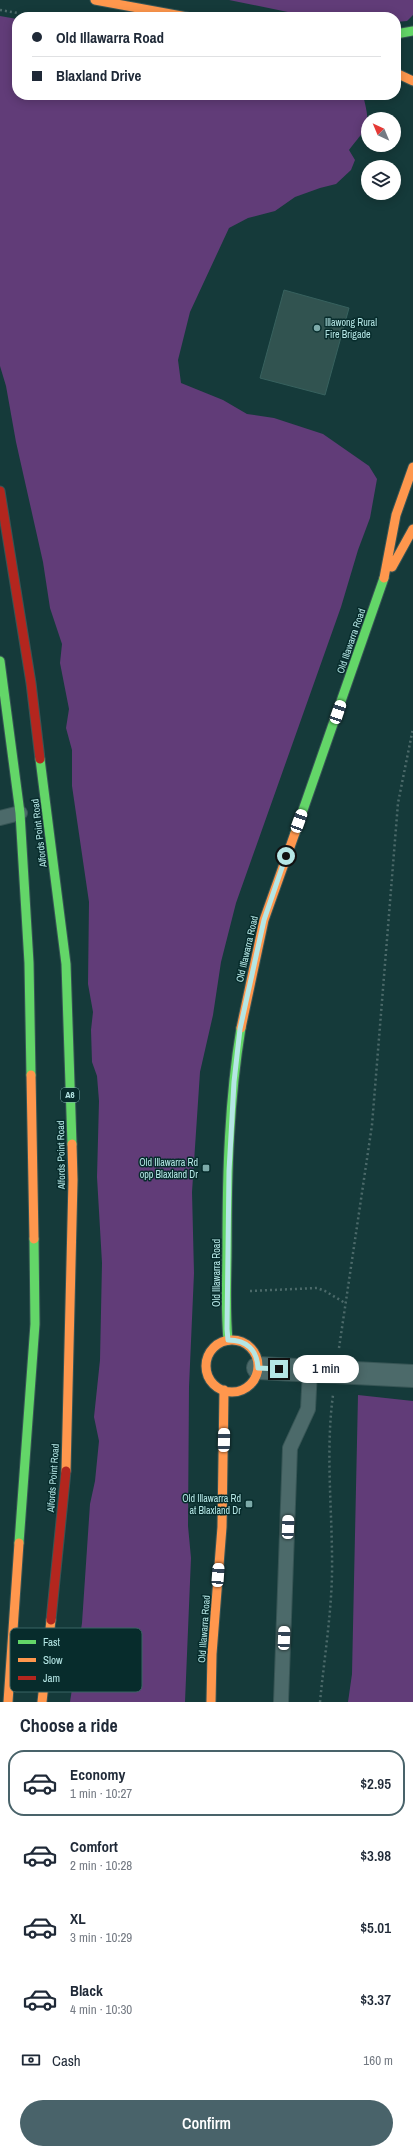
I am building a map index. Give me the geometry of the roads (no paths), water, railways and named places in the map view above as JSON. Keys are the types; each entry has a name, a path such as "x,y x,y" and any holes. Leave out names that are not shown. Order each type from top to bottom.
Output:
{"main road":[{"path":"94,0 160,12"},
{"path":"401,33 413,31"},
{"path":"401,75 413,81"},
{"name":"Old Illawarra Road","path":"228,1340 227,1293 229,1171 234,1082 240,1029 264,920 383,582 396,515 413,467"},
{"name":"Alfords Point Road","path":"0,491 32,691 67,972 73,1180 66,1481 50,1628"},
{"name":"Old Illawarra Road","path":"383,582 413,529"},
{"name":"Alfords Point Road","path":"0,661 20,814 29,963 35,1324 13,1628"},
{"path":"228,1340 244,1342 250,1347 255,1353 258,1368 256,1376 247,1387 232,1392 217,1387 208,1375 207,1360 215,1347 228,1340"},
{"name":"Old Illawarra Road","path":"211,1702 212,1654 222,1527 224,1390"},
{"name":"Alfords Point Road","path":"8,1702 10,1674"},
{"name":"Alfords Point Road","path":"42,1702 43,1692"}],"street":[{"path":"258,1368 413,1376"}],"lane":[{"path":"0,818 20,814"},
{"path":"281,1702 290,1448 308,1409 310,1370"}],"place":[{"name":"Illawong Rural Fire Brigade","path":"317,328"},
{"name":"Old Illawarra Rd opp Blaxland Dr","path":"206,1168"},
{"name":"Old Illawarra Rd at Blaxland Dr","path":"249,1504"}]}
